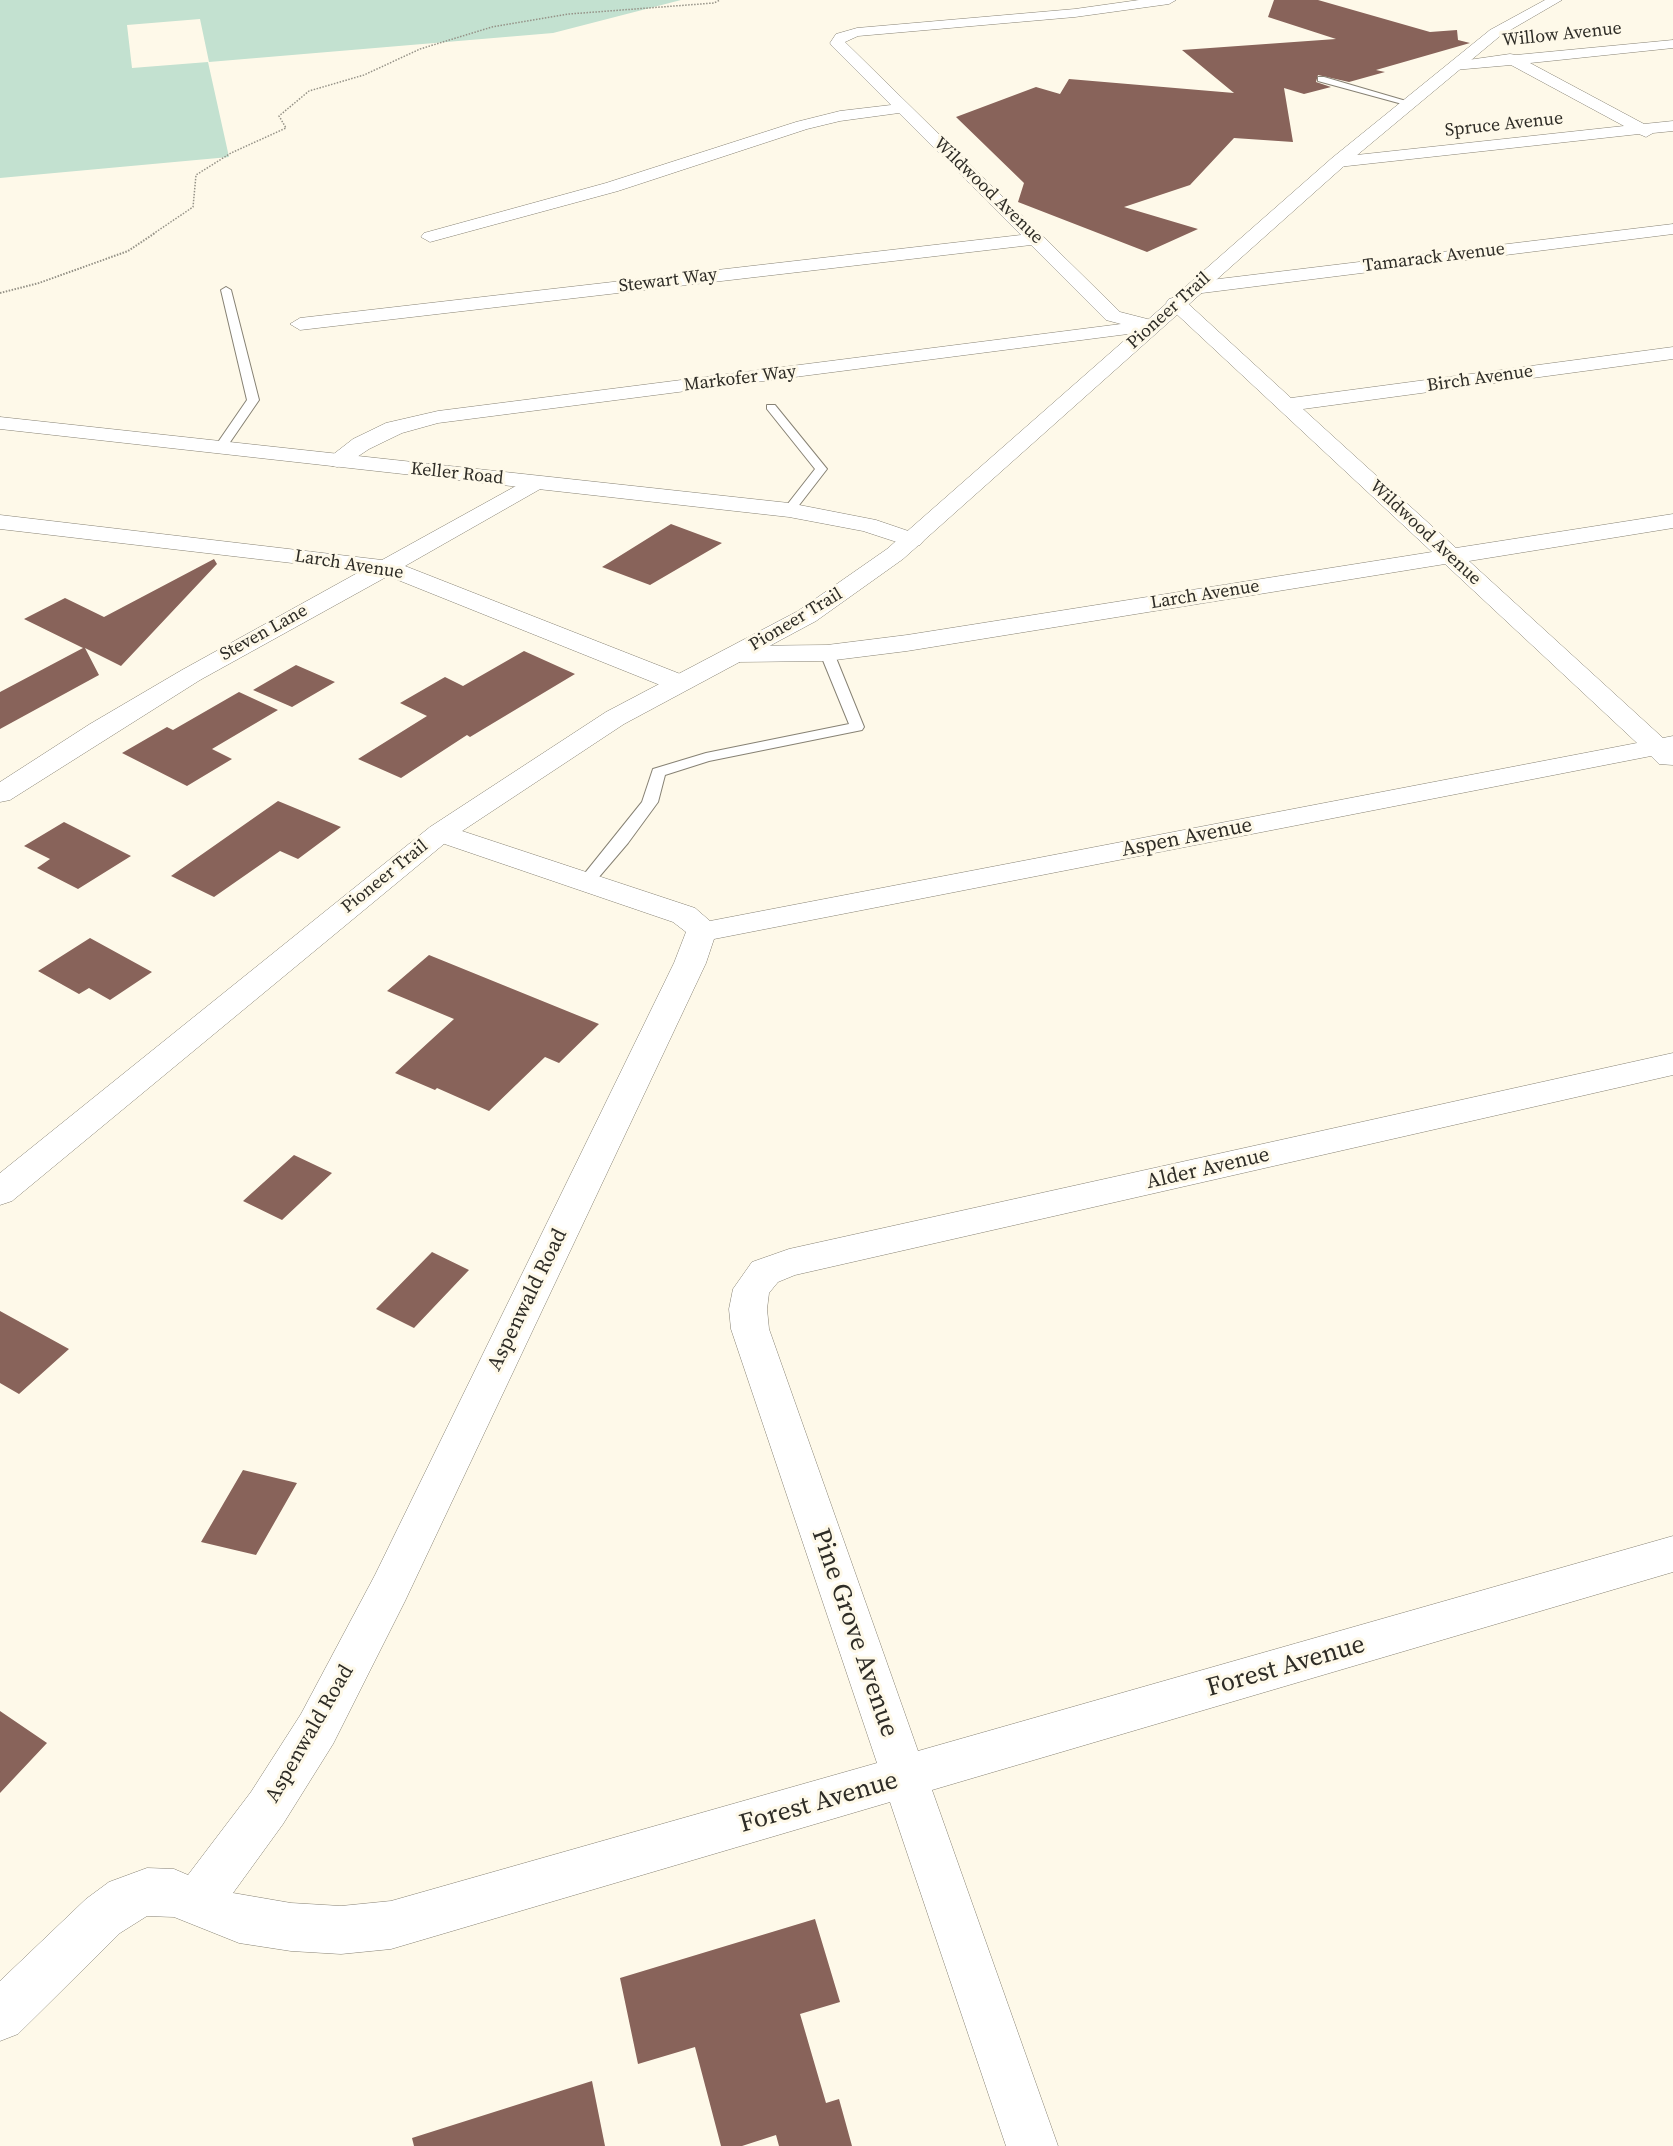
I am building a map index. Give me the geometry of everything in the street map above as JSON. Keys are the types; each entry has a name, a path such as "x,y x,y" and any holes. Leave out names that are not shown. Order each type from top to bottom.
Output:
{"street":[{"name":"Wildwood Avenue","path":"1152,326 1113,316 837,43 842,37 856,32 1075,13 1169,0"},
{"name":"Pioneer Trail","path":"0,1192 440,833 565,749 679,683 807,616 854,585 912,540 1176,303 1338,162 1482,43 1508,24 1555,0"},
{"path":"1482,43 1663,141"},
{"name":"Willow Avenue","path":"1454,66 1673,44"},
{"path":"430,237 612,187 802,125 840,116 903,108"},
{"name":"Spruce Avenue","path":"1338,162 1673,126"},
{"name":"Tamarack Avenue","path":"1194,288 1673,229"},
{"name":"Stewart Way","path":"300,324 1037,239"},
{"name":"Wildwood Avenue","path":"1176,303 1450,556 1667,751"},
{"name":"Markofer Way","path":"337,460 361,444 394,428 438,417 1152,326"},
{"name":"Birch Avenue","path":"1286,405 1673,353"},
{"name":"Keller Road","path":"0,423 789,510 868,525 912,540"},
{"name":"Steven Lane","path":"0,794 99,729 181,681 381,567 506,501 534,483"},
{"name":"Larch Avenue","path":"736,654 827,652 919,641 1673,521"},
{"name":"Larch Avenue","path":"0,522 381,567 411,574 679,683"},
{"path":"0,547 38,526"},
{"name":"Aspen Avenue","path":"701,932 1667,751"},
{"path":"440,833 684,915 696,923 701,932"},
{"name":"Aspenwald Road","path":"197,1902 267,1808 317,1729 395,1577 690,963 701,932"},
{"name":"Alder Avenue","path":"751,1289 765,1272 789,1263 1673,1064"},
{"name":"Pine Grove Avenue","path":"751,1289 748,1309 750,1329 1032,2146"},
{"name":"Forest Avenue","path":"0,2016 103,1916 126,1899 147,1892 174,1893 239,1919 291,1927 341,1930 391,1925 1673,1554"}],"lane":[{"path":"1321,79 1409,104"},
{"path":"220,447 253,400 225,290"},
{"path":"771,407 821,469 789,510"},
{"path":"586,881 622,840 650,802 658,772 706,757 857,727 827,652"}],"path":[{"path":"0,293 39,283 128,251 193,207 196,175 231,153 286,128 279,117 309,91 364,75 420,49 492,27 569,14 714,3 720,0"}],"green space":[{"path":"0,0 681,0 553,33 209,62 200,19 127,25 132,68 208,62 229,157 0,178"}],"building":[{"path":"1274,0 1318,0 1430,32 1457,30 1458,40 1470,43 1376,70 1385,72 1349,82 1318,75 1316,82 1331,87 1304,94 1284,88 1293,142 1234,138 1190,185 1124,207 1198,229 1147,252 1018,202 1024,183 956,117 1036,87 1060,94 1069,79 1234,93 1182,50 1336,39 1268,17"},
{"path":"671,524 722,543 650,585 602,567"},
{"path":"214,559 217,564 121,666 85,648 99,675 0,729 0,692 83,648 24,619 65,598 104,617"},
{"path":"524,651 575,674 470,737 467,735 401,778 358,759 427,716 400,703 445,677 463,686"},
{"path":"296,665 335,682 292,707 253,690"},
{"path":"239,692 278,710 212,749 232,759 187,786 122,753 167,727 173,730"},
{"path":"278,801 341,827 298,859 280,851 214,897 171,876"},
{"path":"64,822 131,856 78,889 37,868 50,859 24,846"},
{"path":"90,938 152,972 110,1000 89,988 79,994 38,971"},
{"path":"429,955 599,1024 559,1063 545,1057 489,1111 437,1088 435,1090 395,1073 454,1019 387,991"},
{"path":"294,1155 332,1173 282,1220 243,1201"},
{"path":"432,1252 469,1270 414,1328 376,1309"},
{"path":"0,1311 69,1349 19,1394 0,1383"},
{"path":"243,1470 297,1483 256,1555 201,1542"},
{"path":"0,1711 47,1743 0,1793"},
{"path":"815,1919 840,2002 800,2014 826,2103 839,2099 852,2146 779,2146 776,2135 742,2146 721,2146 695,2047 638,2064 620,1978"},
{"path":"592,2081 605,2146 414,2146 412,2138"}]}
